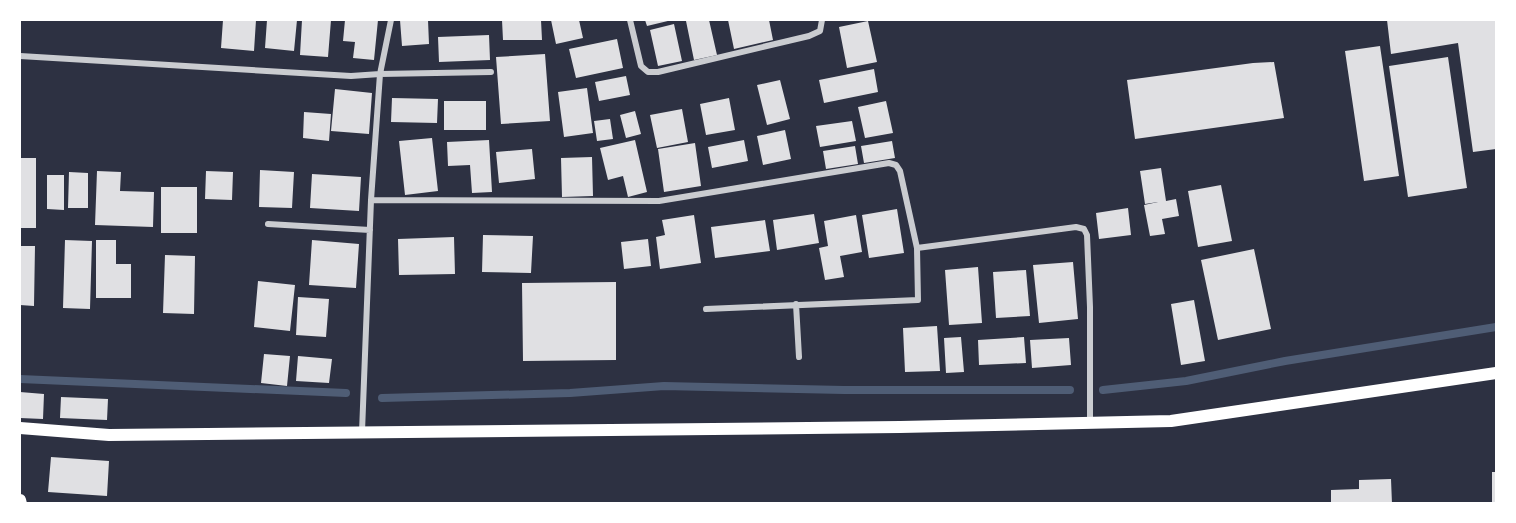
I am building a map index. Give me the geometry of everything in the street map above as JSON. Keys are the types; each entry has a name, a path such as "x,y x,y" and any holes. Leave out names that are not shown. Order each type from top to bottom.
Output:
{"main road":[{"path":"20,428 109,435 912,427 1171,421 1497,373"}],"street":[{"path":"362,433 371,200 380,74 391,20"},
{"path":"630,20 641,66 648,72 658,72 809,36 820,31 822,20"},
{"path":"20,56 351,76 491,72"},
{"path":"371,200 625,203 659,201 889,163 896,165 900,171 917,248 918,300 706,309"},
{"path":"268,224 370,230"},
{"path":"917,248 1076,227 1084,229 1087,235 1090,307 1090,423"},
{"path":"796,304 799,357"}],"building":[{"path":"223,20 256,20 254,51 221,48"},
{"path":"267,20 297,20 294,51 265,48"},
{"path":"302,20 331,20 328,57 300,55"},
{"path":"345,20 378,20 374,60 353,58 355,42 343,41"},
{"path":"400,20 428,20 429,44 402,46"},
{"path":"502,20 541,20 542,40 503,40"},
{"path":"551,20 579,20 583,38 556,44"},
{"path":"645,20 672,20 647,26"},
{"path":"709,20 717,55 694,60 686,21"},
{"path":"728,20 769,20 773,40 734,49"},
{"path":"1387,20 1496,20 1496,149 1473,152 1458,43 1391,54"},
{"path":"868,21 877,62 847,68 839,27"},
{"path":"674,24 682,61 658,66 650,30"},
{"path":"489,35 490,60 439,62 438,37"},
{"path":"617,39 623,68 576,78 569,49"},
{"path":"1380,46 1399,176 1364,181 1345,51"},
{"path":"545,54 550,121 501,124 496,57"},
{"path":"1448,57 1467,188 1408,197 1389,66"},
{"path":"1274,62 1284,118 1135,139 1127,80"},
{"path":"874,69 878,92 824,103 819,80"},
{"path":"626,76 630,95 599,101 595,82"},
{"path":"780,80 790,119 767,125 757,85"},
{"path":"587,88 593,133 564,137 558,92"},
{"path":"335,89 372,93 369,134 331,131"},
{"path":"392,98 438,99 437,123 391,122"},
{"path":"729,98 735,130 706,135 700,104"},
{"path":"444,101 486,101 486,130 444,130"},
{"path":"886,101 893,133 865,138 858,107"},
{"path":"682,109 688,142 657,148 650,115"},
{"path":"635,111 641,134 626,138 620,115"},
{"path":"304,112 331,114 329,141 303,138"},
{"path":"610,119 613,139 597,141 594,121"},
{"path":"852,121 856,141 820,147 816,126"},
{"path":"785,130 791,159 763,165 757,136"},
{"path":"432,138 438,191 405,195 399,141"},
{"path":"489,140 492,192 472,193 470,165 448,166 447,142"},
{"path":"635,140 647,192 628,197 623,176 608,180 600,148"},
{"path":"744,140 748,161 712,168 708,147"},
{"path":"892,141 895,158 864,163 861,146"},
{"path":"695,143 701,186 664,192 658,149"},
{"path":"855,146 858,164 826,169 823,151"},
{"path":"532,149 535,179 499,183 496,152"},
{"path":"592,157 593,196 562,197 561,158"},
{"path":"20,158 36,158 36,228 20,228"},
{"path":"1161,168 1166,201 1176,199 1179,216 1162,219 1165,234 1150,236 1144,205 1158,202 1145,204 1140,171"},
{"path":"260,170 294,172 292,208 259,207"},
{"path":"97,171 121,172 120,191 154,192 153,227 95,225"},
{"path":"206,171 233,172 232,200 205,199"},
{"path":"69,172 88,173 88,208 68,208"},
{"path":"312,174 361,177 359,211 310,208"},
{"path":"47,175 64,175 64,210 47,209"},
{"path":"1221,185 1232,241 1198,247 1188,191"},
{"path":"161,187 197,187 197,233 161,233"},
{"path":"1128,208 1131,235 1099,239 1096,213"},
{"path":"897,209 904,253 869,258 862,215"},
{"path":"814,214 819,243 777,250 773,220"},
{"path":"694,215 701,263 660,269 656,237 665,235 662,220"},
{"path":"856,215 862,252 840,256 844,277 825,280 819,248 828,246 824,221"},
{"path":"765,220 770,251 715,258 711,227"},
{"path":"483,235 533,236 531,273 482,272"},
{"path":"454,237 455,274 399,275 398,239"},
{"path":"648,239 651,266 624,269 621,242"},
{"path":"65,240 92,241 90,309 63,308"},
{"path":"96,240 116,240 116,264 131,264 131,298 96,298"},
{"path":"312,240 359,244 356,288 309,285"},
{"path":"20,246 35,246 34,306 20,305"},
{"path":"1254,249 1271,329 1218,340 1201,260"},
{"path":"165,255 195,256 194,314 163,313"},
{"path":"1073,262 1078,319 1039,323 1033,265"},
{"path":"978,267 982,323 949,325 945,270"},
{"path":"1026,270 1030,316 996,318 993,272"},
{"path":"258,281 295,285 290,331 254,327"},
{"path":"616,282 616,360 523,361 522,283"},
{"path":"298,297 329,299 326,337 296,335"},
{"path":"1194,300 1205,361 1181,365 1171,304"},
{"path":"937,326 940,371 905,372 903,328"},
{"path":"961,337 964,372 946,373 944,338"},
{"path":"1024,337 1026,363 979,365 978,340"},
{"path":"1069,338 1071,365 1032,368 1030,340"},
{"path":"264,354 290,356 287,386 261,383"},
{"path":"298,356 332,359 329,383 296,381"},
{"path":"20,392 44,394 43,419 20,418"},
{"path":"61,397 108,399 107,420 60,418"},
{"path":"51,457 109,461 107,496 48,492"},
{"path":"1492,472 1496,472 1496,504 1492,504"},
{"path":"1391,479 1392,504 1331,504 1331,490 1359,489 1359,480"}],"waterway":[{"path":"1103,390 1186,381 1285,361 1496,327"},
{"path":"20,379 346,393"},
{"path":"382,398 570,393 664,386 844,390 1070,390"}]}
